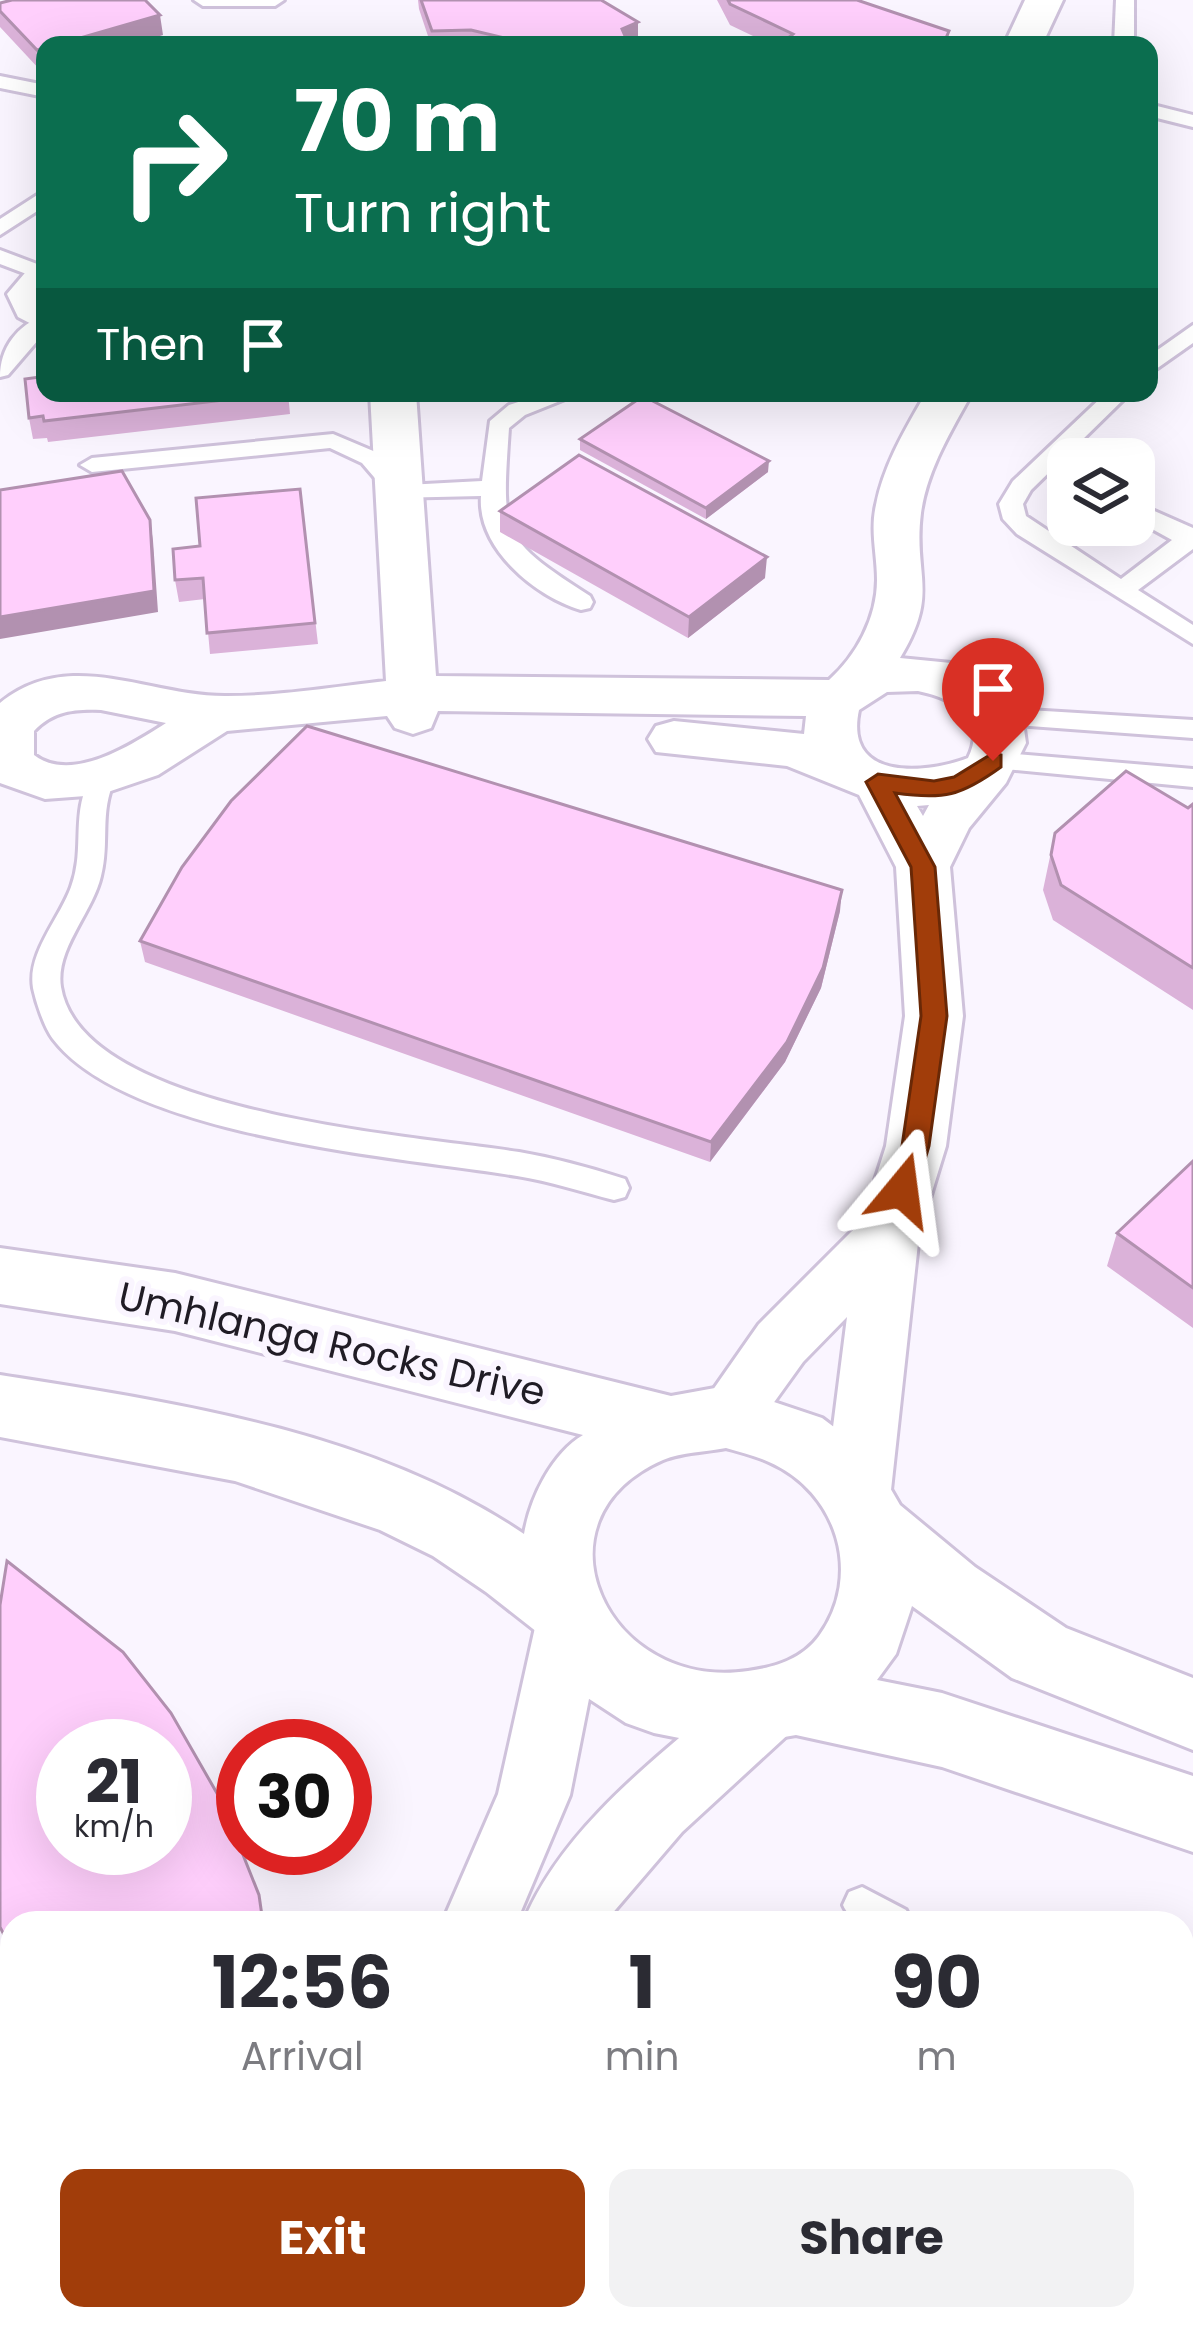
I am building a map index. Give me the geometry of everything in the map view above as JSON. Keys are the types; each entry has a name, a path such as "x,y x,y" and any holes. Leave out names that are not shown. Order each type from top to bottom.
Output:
{"main road":[{"name":"Umhlanga Rocks Drive","path":"0,1276 29,1276 198,1307 694,1420"},
{"path":"0,1406 160,1431 326,1478 456,1532 567,1616 618,1679 653,1697 690,1708 730,1712 780,1702 839,1669 870,1628 882,1579 867,1510"},
{"path":"567,1616 555,1550 571,1495 609,1451 694,1420 787,1432 826,1457 867,1510 948,1591 1039,1653 1110,1685 1193,1714"},
{"path":"780,1702 942,1730 1193,1814"}],"street":[{"path":"1027,36 1044,0"},
{"path":"394,402 412,706"},
{"path":"867,1510 888,1234 916,1146 934,1016 923,867 866,776 832,742 828,726 886,640 901,587 896,530 911,460 944,402"},
{"path":"901,587 985,734"},
{"path":"412,706 460,692 761,702 848,692 897,673 946,679 985,734"},
{"path":"216,714 132,768 102,778 47,781 22,774 8,754 3,735 16,714 66,693 109,695 216,714 412,706 509,730 764,745 820,756 866,776 934,790 961,784 985,734"},
{"path":"923,867 985,734"},
{"path":"694,1420 781,1343 888,1234"},
{"path":"483,1911 534,1795 567,1616"},
{"path":"567,1911 634,1831 780,1702"}],"lane":[{"path":"203,0 275,0"},
{"path":"1124,36 1125,0"},
{"path":"0,82 36,90"},
{"path":"1158,112 1193,121"},
{"path":"0,229 36,203"},
{"path":"0,256 36,272"},
{"path":"0,370 36,328"},
{"path":"1158,360 1193,332"},
{"path":"546,402 505,418 496,439 492,510 510,554 581,602"},
{"path":"1109,402 1047,457 1011,504 1015,519 1025,530 1193,636"},
{"path":"92,465 333,441 370,458 400,493 493,488"},
{"path":"1122,590 1192,539 1155,520"},
{"path":"985,734 1193,729"},
{"path":"985,734 1193,778"},
{"path":"102,778 86,820 88,877 54,953 46,986 55,1018 72,1042 154,1095 259,1123 524,1165 614,1188"}],"building":[{"path":"145,0 160,15 87,36 36,36 36,49 0,11 0,3"},
{"path":"421,0 601,0 638,22 622,29 625,36 432,31"},
{"path":"728,0 857,0 949,31 947,36 791,36"},
{"path":"36,378 36,402 206,402 44,421 43,416 29,418 25,379"},
{"path":"634,402 655,402 769,461 706,508 580,439"},
{"path":"579,455 767,557 689,617 500,511"},
{"path":"122,471 150,520 154,591 0,617 0,490"},
{"path":"300,489 315,623 207,633 203,578 175,580 173,549 200,546 196,498"},
{"path":"307,726 842,890 823,968 787,1042 711,1142 140,941 182,867 231,801"},
{"path":"1126,771 1188,808 1193,804 1193,968 1061,885 1051,855 1055,833"},
{"path":"1193,1161 1193,1288 1117,1233"},
{"path":"7,1561 123,1652 174,1719 36,1719 36,1875 192,1875 192,1750 216,1792 216,1875 251,1875 261,1911 0,1911 0,1605"}],"route":[{"path":"902,1190 916,1146 934,1016 923,867 878,782 934,790 961,784 993,761"}]}
